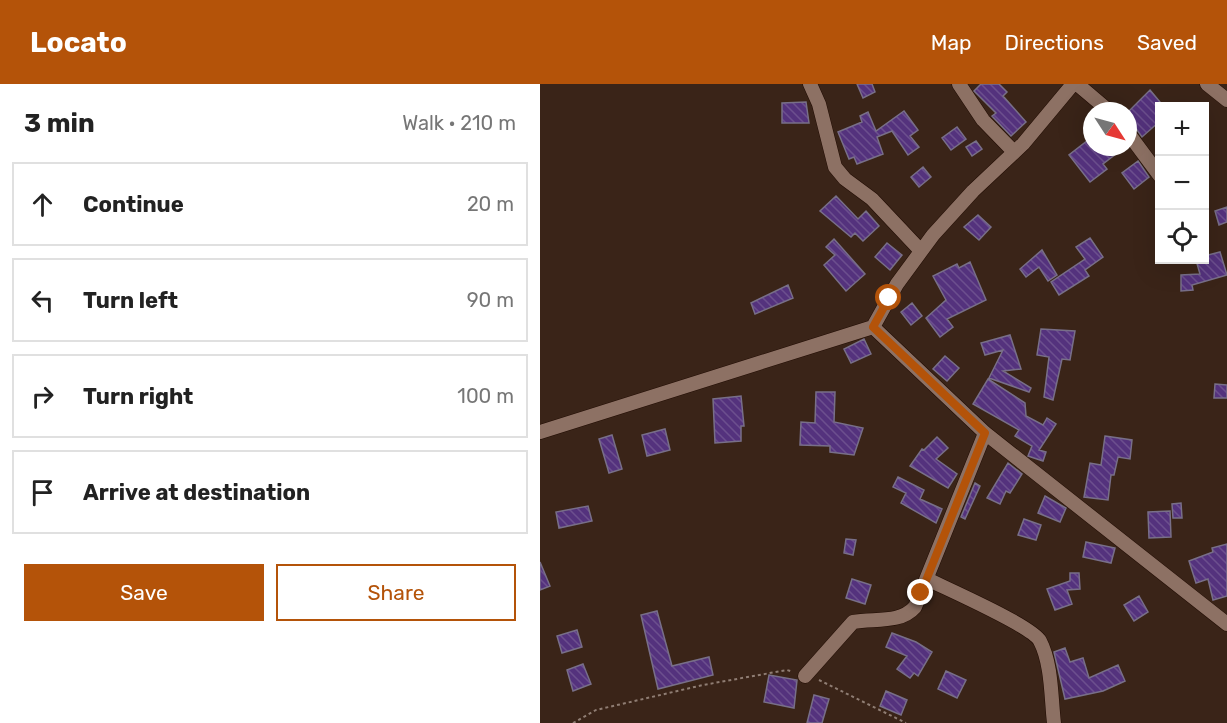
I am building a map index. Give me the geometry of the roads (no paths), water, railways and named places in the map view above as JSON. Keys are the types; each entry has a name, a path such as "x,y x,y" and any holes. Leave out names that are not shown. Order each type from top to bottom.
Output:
{"street":[{"path":"810,84 819,104 835,167 845,179 872,199 921,251"},
{"path":"959,84 983,120 1014,152"},
{"path":"540,432 873,327 897,284 921,251 973,191 1014,152 1075,84 1098,102"},
{"path":"1207,84 1227,100"},
{"path":"1137,145 1155,169"},
{"path":"873,327 985,433 1227,624"},
{"path":"805,676 853,622 899,618 909,614 915,607 985,433"},
{"path":"927,579 1023,627 1039,639 1046,654 1054,723"}]}
